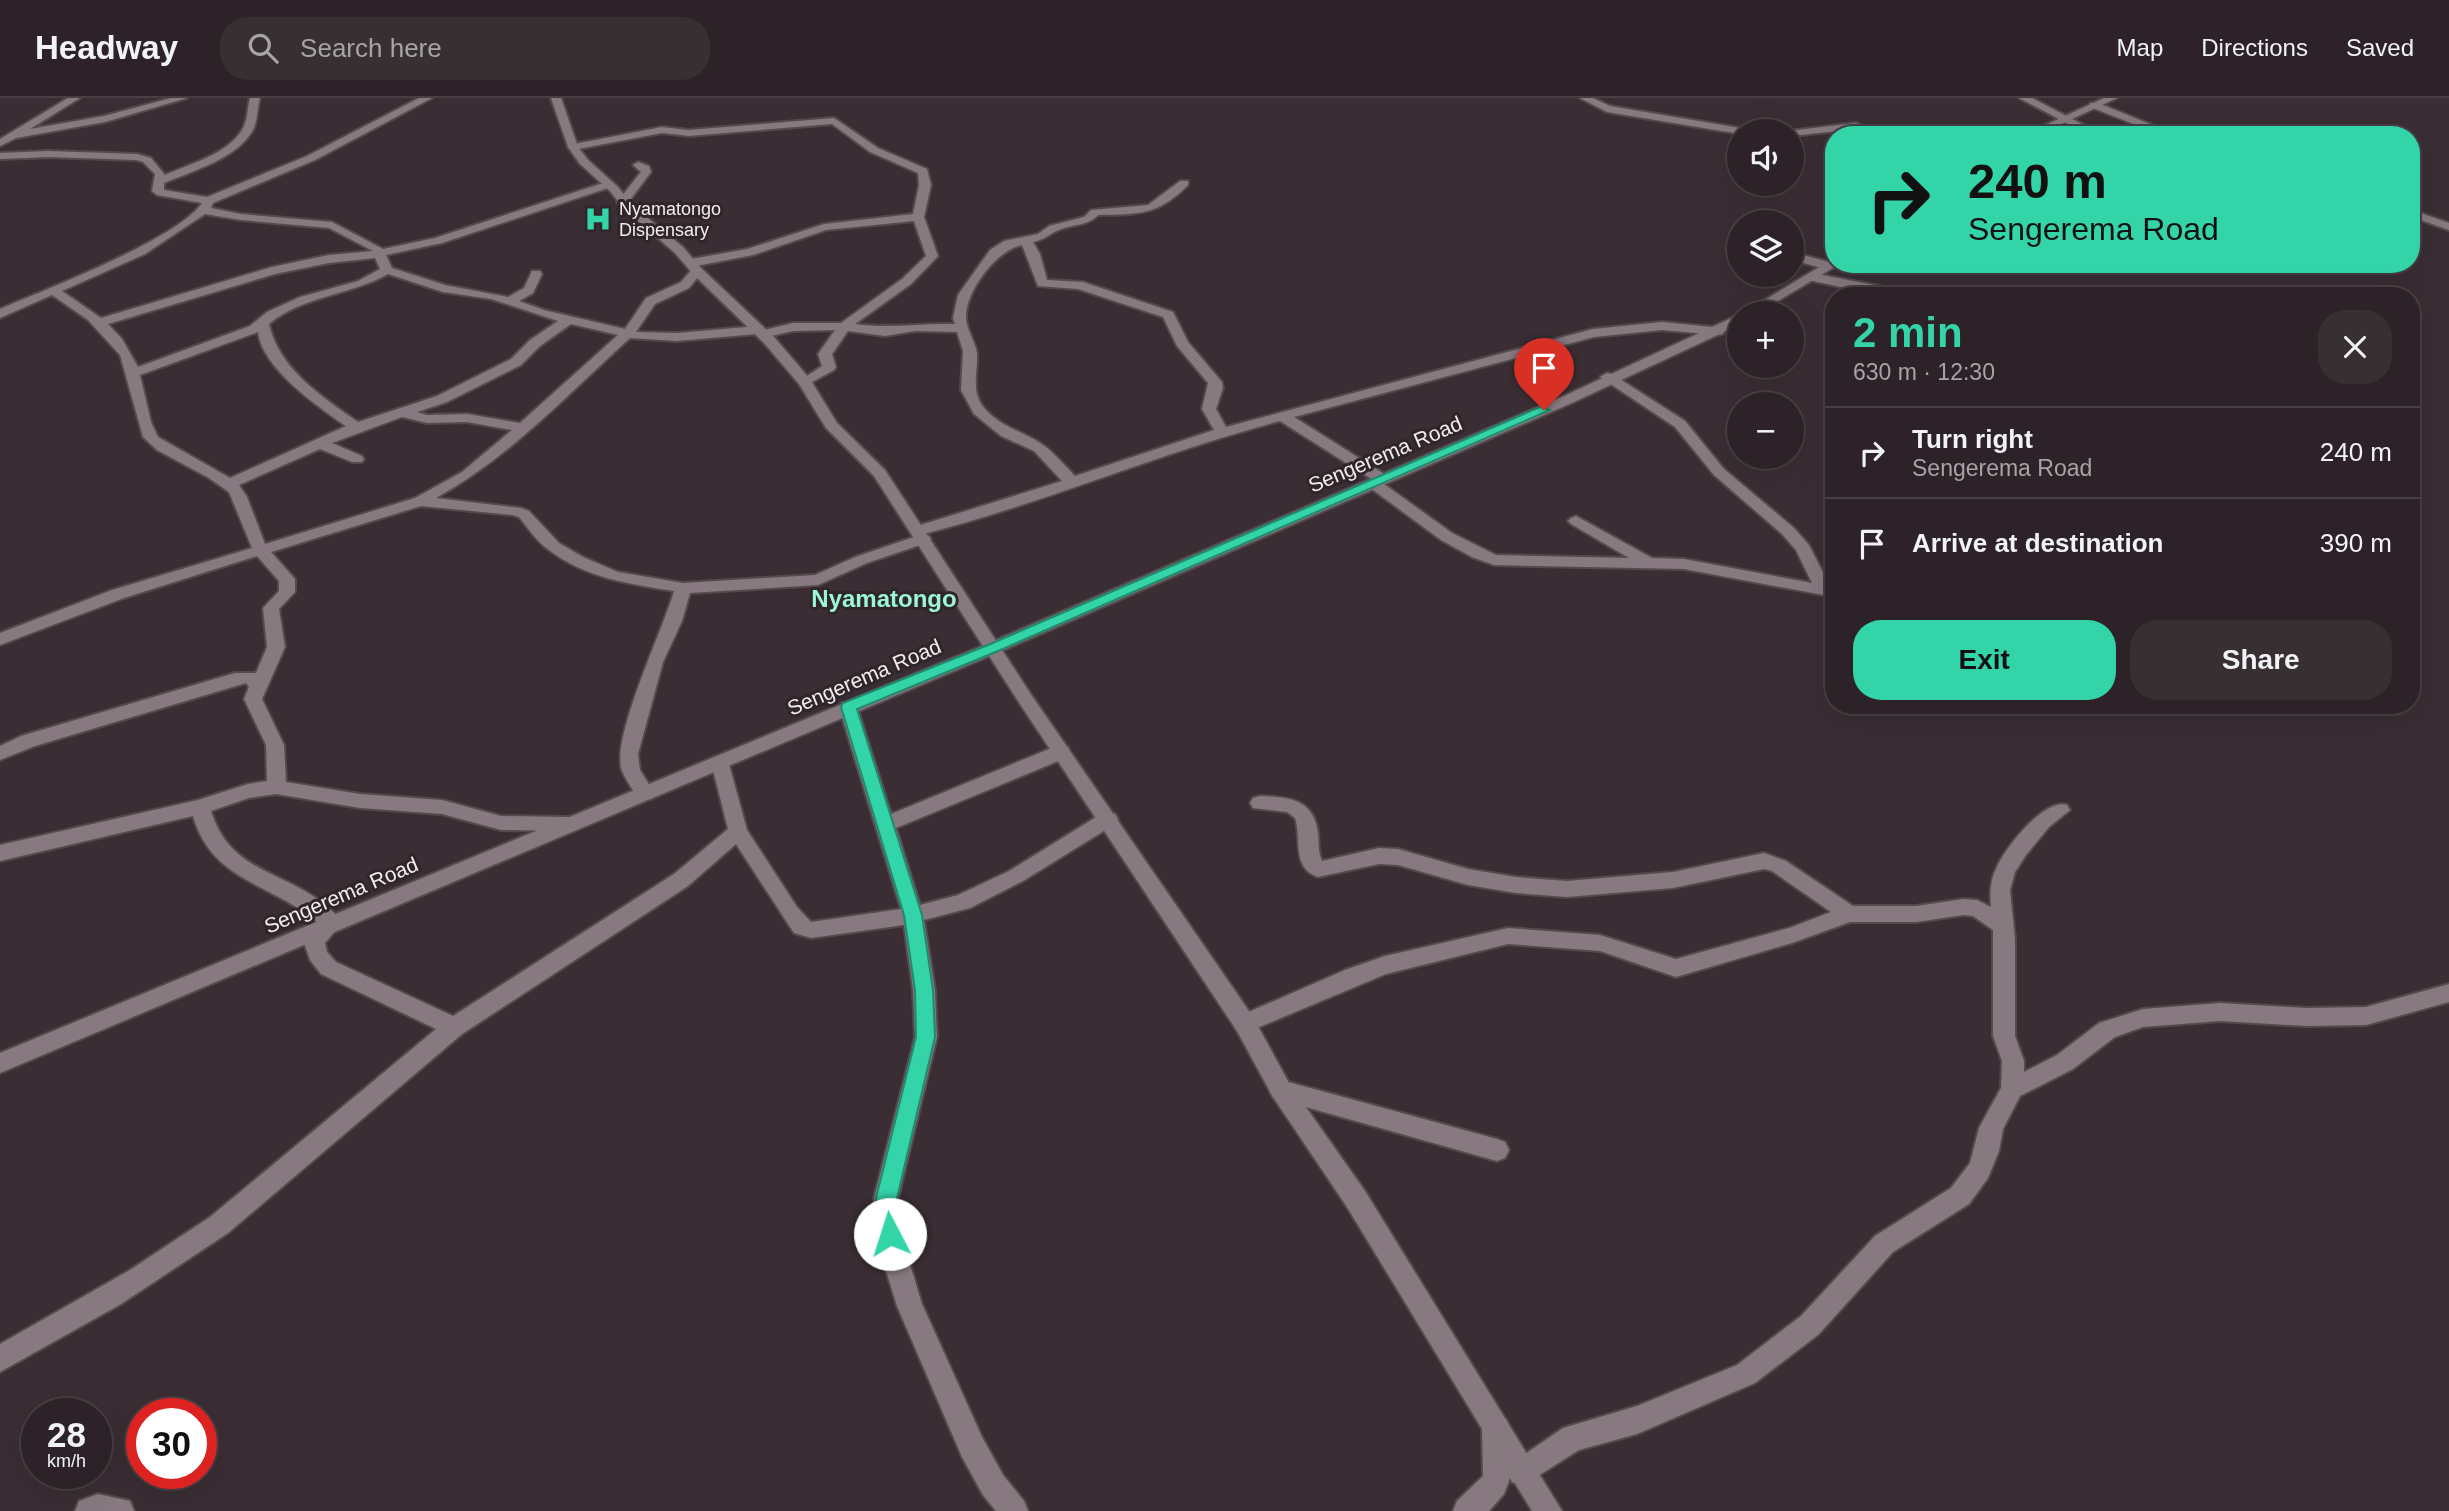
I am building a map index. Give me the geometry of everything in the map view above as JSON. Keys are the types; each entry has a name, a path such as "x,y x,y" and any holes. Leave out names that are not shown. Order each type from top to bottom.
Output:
{"street":[{"path":"0,143 75,98"},
{"path":"16,135 105,119 182,98"},
{"path":"161,181 226,149 239,139 250,124 255,98"},
{"path":"0,314 141,251 206,206 311,158 427,98"},
{"path":"556,98 573,147 584,162 760,332 805,382 831,425 880,473 1061,752 1245,1024 1281,1090 1356,1199 1548,1511"},
{"path":"1585,98 1607,109 1727,129"},
{"path":"2024,98 2041,109 2082,126"},
{"path":"2050,126 2112,98"},
{"path":"2094,105 2149,126"},
{"path":"573,147 662,130 690,132 836,122 874,150 923,171 925,186 918,217 932,256 912,276 834,337 825,354 830,367 805,382"},
{"path":"1804,132 1825,129"},
{"path":"0,156 49,154 87,158 124,155 147,160 160,173 158,191 161,193 191,196 206,206 241,217 332,225 377,248 387,270"},
{"path":"623,202 646,172 645,168 638,165"},
{"path":"1072,482 1039,449 1026,440 1006,433 979,411 970,398 967,386 970,351 959,318 967,289 994,253 1008,244 1046,235 1053,228 1088,219 1095,212 1155,208 1166,202 1184,183"},
{"path":"99,323 272,271 449,238 607,185"},
{"path":"2420,216 2449,227"},
{"path":"0,639 118,594 420,501 467,475 523,428 629,332 650,301 685,285 694,267 824,228 918,217"},
{"path":"1026,241 1034,254 1042,283 1079,285 1168,315 1182,343 1215,382 1216,388 1209,409 1222,432"},
{"path":"1804,258 1825,263"},
{"path":"1770,301 1825,268"},
{"path":"134,373 263,325 272,315 304,300 362,284 387,270 443,288 494,296 568,320 647,337 760,332 793,327 846,326 885,332 915,327 962,328"},
{"path":"510,301 528,290 536,274"},
{"path":"1812,277 1865,287"},
{"path":"54,291 82,307 120,349 134,373 149,436 166,449 195,462 229,484 241,498 248,524 272,568 289,584 287,592 271,608 276,647 253,699 275,745 276,787"},
{"path":"229,484 356,427 442,399 516,362 535,343 568,320"},
{"path":"263,325 264,341 289,373 356,427"},
{"path":"420,501 524,514 553,546 614,576 683,588 818,580 861,560 981,513 1222,432 1593,333 1662,326 1718,331"},
{"name":"Sengerema Road","path":"0,1063 993,648 1569,399 1607,377 1727,326"},
{"path":"1607,377 1680,424 1719,471 1788,531 1803,548 1825,585"},
{"path":"404,413 427,419 467,418 523,428"},
{"path":"1282,416 1379,482 1450,540 1494,559 1562,563 1647,562 1717,569 1825,591"},
{"path":"321,444 357,459"},
{"path":"1576,521 1647,562"},
{"path":"646,794 631,770 628,754 654,662 674,621 683,588"},
{"path":"0,753 28,741 235,679 250,677 260,688"},
{"path":"848,707 913,915 924,990 926,1037 886,1198 892,1248 910,1306 972,1447 993,1485 1014,1511"},
{"path":"886,824 1061,752"},
{"path":"720,762 738,831 802,927 822,930 936,911 988,891 1108,818"},
{"path":"0,853 200,807 248,791 276,787 360,801 442,807 501,823 568,824"},
{"path":"1261,803 1291,803 1299,808 1307,829 1310,862 1318,869 1379,856 1398,858 1468,877 1516,886 1567,889 1673,880 1764,861 1779,866 1849,914"},
{"path":"200,807 204,828 224,856 253,877 307,902 332,923 314,940 320,962 332,971 454,1027"},
{"path":"1522,1472 1573,1438 1637,1420 1746,1374 1810,1325 1884,1244 1960,1196 1979,1170 1992,1128 2012,1089 2012,1061 2004,1037 2000,890 2005,870 2042,822 2060,810"},
{"path":"0,1359 79,1317 180,1253 219,1225 454,1027 681,880 738,831"},
{"path":"1245,1024 1353,976 1385,965 1508,936 1600,943 1676,968 1792,935 1849,914 1916,914 1964,907 1977,908 2003,926"},
{"path":"2012,1089 2065,1062 2107,1030 2143,1018 2220,1012 2345,1018 2392,1011 2449,993"},
{"path":"1281,1090 1497,1150"},
{"path":"1467,1511 1492,1492 1498,1480 1496,1429"},
{"path":"89,1511 98,1508 120,1511"}],"place":[{"name":"Nyamatongo Dispensary","path":"598,219"}],"district":[{"name":"Nyamatongo","path":"884,598"}],"route":[{"path":"890,1234 886,1198 926,1037 924,990 913,915 848,707 993,648 1544,410"}]}
